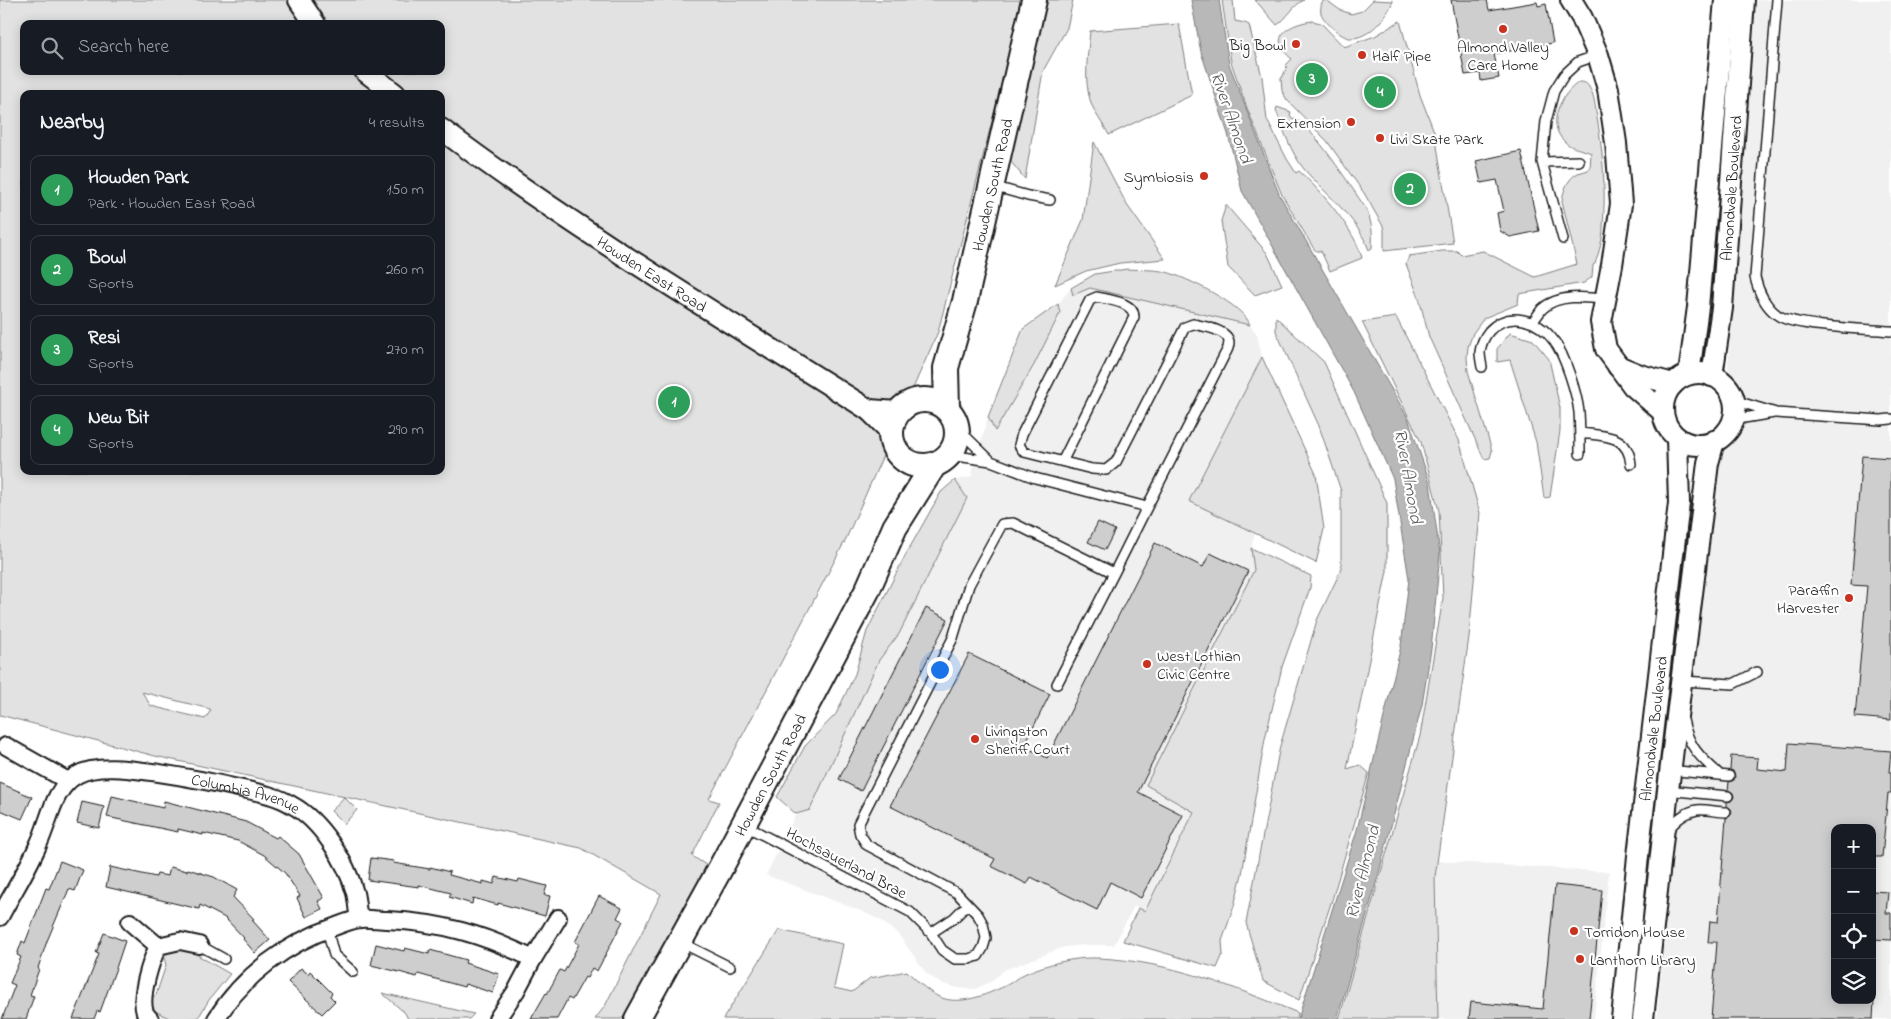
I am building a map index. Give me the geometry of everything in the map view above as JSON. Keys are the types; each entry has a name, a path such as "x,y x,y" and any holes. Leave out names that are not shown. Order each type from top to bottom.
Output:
{"main road":[{"name":"Howden South Road","path":"895,422 905,406 922,400 946,368 965,301 1034,0"},
{"name":"Howden South Road","path":"637,1019 744,824 867,591 895,527 942,460 954,447 946,368"},
{"path":"922,400 935,402 952,418"},
{"path":"895,422 894,448 906,461 915,465 925,466 942,460"},
{"name":"Howden South Road","path":"895,527 906,461"}],"street":[{"path":"299,0 312,20"},
{"path":"1570,0 1582,18 1598,55 1608,89 1616,143 1621,204 1601,322 1606,349 1633,386 1663,412"},
{"name":"Almondvale Boulevard","path":"1681,379 1698,307 1724,0"},
{"name":"Almondvale Boulevard","path":"1712,376 1722,308 1744,0"},
{"path":"370,75 390,90"},
{"name":"Howden East Road","path":"445,132 489,165 597,238 869,410 895,422"},
{"path":"1616,365 1640,375 1681,379"},
{"path":"1697,373 1712,376 1722,382 1729,390 1733,400 1734,411 1732,420 1728,429 1714,442 1701,445 1688,444 1677,438 1667,426 1663,412 1667,392 1681,379 1697,373"},
{"name":"Almondvale Boulevard","path":"1622,1019 1647,778 1679,503 1677,438"},
{"name":"Almondvale Boulevard","path":"1643,1019 1662,839 1708,463 1714,442"},
{"path":"0,917 39,844 56,798 68,781 6,746"},
{"name":"Columbia Avenue","path":"68,781 78,774 90,770 124,769 174,775 224,785 265,794 292,805 316,824 344,864 355,893 359,919"},
{"path":"497,1019 516,991 558,918"},
{"path":"216,1019 244,984 272,959 312,934 359,919 406,920 441,925 476,934 533,959"},
{"path":"130,922 158,946"},
{"path":"158,946 180,941 200,944"},
{"path":"144,1017 144,996 152,959 158,946"}],"lane":[{"path":"1777,0 1755,277 1757,286 1769,307 1779,316 1797,322 1891,331"},
{"path":"1563,239 1542,162 1546,121 1554,92 1564,75 1578,62 1598,55"},
{"path":"1542,162 1580,161"},
{"path":"991,186 1050,200"},
{"path":"1057,684 1226,354 1229,340 1222,333 1193,324 1185,328 1112,466 1101,470 1024,452 1019,445 1022,434 1090,300 1097,297 1123,304 1131,308 1134,312 1134,317 1063,460"},
{"path":"1532,322 1544,308 1555,301 1566,298 1605,300"},
{"path":"1482,367 1480,351 1485,336 1495,325 1511,318 1522,318 1532,322 1553,339 1563,357 1579,410 1580,454"},
{"path":"1733,400 1776,413"},
{"path":"1732,420 1776,413 1881,420 1891,419"},
{"path":"952,418 991,461"},
{"path":"1580,433 1608,437 1619,441 1626,446 1631,464"},
{"path":"942,460 991,461 1035,478 1147,507"},
{"path":"931,933 954,918 967,905 957,893 942,884 867,845 860,834 858,824 954,638 969,585 1002,524 1013,523 1114,573"},
{"path":"1720,775 1697,754 1686,736 1681,690 1733,684 1757,672"},
{"path":"1647,778 1669,780 1720,775 1729,776"},
{"path":"1647,778 1669,780 1728,796"},
{"path":"1662,839 1671,826 1683,816 1697,810 1726,812"},
{"name":"Hochsauerland Brae","path":"744,824 910,912 931,933 942,950 955,959 969,959 978,956 986,938 980,920 967,905"},
{"path":"327,929 334,955 353,972"},
{"path":"680,942 730,968"},
{"path":"200,944 224,959"}],"shaded area":[{"path":"0,0 1023,0 938,332 845,541 709,799 719,802 692,856 706,865 690,903 622,1019 595,1019 605,1006 661,894 581,848 155,756 0,715","holes":["142,692 210,709 211,710 205,719 151,706"]},
{"path":"1044,0 1073,0 1067,28 1043,71 1025,179 1007,157"},
{"path":"1222,0 1233,0 1235,21 1249,25 1262,77 1267,120 1287,159 1296,173 1299,171 1308,179 1345,223 1362,258 1330,271 1321,251 1314,249 1282,195 1247,108 1231,62"},
{"path":"1255,0 1304,0 1296,5 1277,25"},
{"path":"1326,0 1340,10 1351,14 1362,11 1373,0 1393,1 1382,20 1376,26 1364,35 1350,38 1338,32 1322,16 1322,2"},
{"path":"1755,0 1891,0 1891,1019 1657,1019 1667,908 1728,367"},
{"name":"Livi Skate Park","path":"1312,21 1321,23 1344,47 1375,36 1400,21 1420,95 1435,134 1453,243 1384,251 1384,228 1364,193 1327,141 1287,100 1282,91 1281,78 1287,67 1285,66 1292,59 1284,51 1281,39 1283,33 1288,29 1295,25"},
{"path":"1179,24 1192,95 1109,135 1091,103 1087,85 1090,31"},
{"path":"1579,82 1586,84 1592,93 1600,141 1604,198 1603,232 1600,246 1595,264 1593,265 1592,277 1584,283 1519,294 1518,304 1484,318 1473,333 1468,347 1468,371 1492,451 1490,458 1484,459 1429,337 1419,298 1406,264 1409,256 1442,251 1457,251 1461,255 1483,251 1535,277 1577,264 1562,201 1565,189 1571,178 1578,173 1590,169 1591,153 1565,142 1559,135 1556,127 1556,118 1561,102 1566,94"},
{"path":"1277,107 1291,112 1292,118 1310,131 1331,157 1365,207 1371,222 1372,232 1372,248 1369,250 1357,227 1349,217 1299,163 1285,133 1276,110"},
{"path":"1094,142 1127,205 1165,259 1120,263 1086,271 1055,285 1083,220"},
{"path":"1226,205 1267,253 1282,285 1255,295 1228,267 1221,221"},
{"path":"1127,269 1161,271 1187,280 1214,293 1238,309 1246,317 1250,325 1090,288 1073,295 1071,288 1095,274"},
{"path":"1071,288 1073,294 1090,288 1250,325 1257,334 1262,357 1189,501 1255,533 1251,548 1254,570 1146,785 1194,811 1145,911 1134,906 1114,945 1064,947 1004,970 992,981 975,989 957,988 940,983 926,973 899,935 880,920 766,875 796,814 810,810 879,660 899,634 967,498 955,480 971,477 988,417 995,430 1060,313 1058,304"},
{"path":"1058,304 1060,313 1034,365 995,431 988,417 1023,329"},
{"path":"1276,317 1324,362 1387,503 1387,571 1347,769 1360,765 1369,773 1332,900 1299,1000 1263,981 1246,923 1280,746 1317,620 1341,570 1341,491 1319,426 1276,331"},
{"path":"1396,317 1459,440 1480,513 1469,637 1435,877 1438,1019 1339,1019 1420,736 1443,598 1439,511 1421,442 1362,322"},
{"path":"1510,333 1533,340 1549,359 1560,408 1560,431 1550,497 1544,498 1536,442 1510,360 1497,362 1497,349"},
{"path":"1262,357 1316,474 1324,529 1316,563 1189,501"},
{"path":"955,480 967,498 899,634 879,660 810,810 796,814 777,797 805,746 836,714 855,674 867,631 905,556 941,492"},
{"path":"1251,548 1311,576 1310,588 1282,667 1265,739 1242,874 1222,941 1223,954 1217,968 1123,941 1138,908 1145,911 1194,812 1146,785 1254,570"},
{"path":"344,797 357,810 344,824 331,811"},
{"path":"1437,861 1609,872 1594,1019 1438,1019 1435,877"},
{"path":"779,930 843,944 834,988 852,992 870,978 907,971 926,989 939,997 964,1000 981,996 1008,985 1021,975 1041,967 1070,960 1098,958 1150,964 1176,970 1225,985 1298,1013 1297,1019 723,1019"},
{"path":"187,949 230,974 209,1000 198,1018 171,1019 151,1009 151,998 156,995 166,965 164,958 167,952"},
{"path":"382,993 474,1014 469,1019 408,1019 405,1013"}],"water":[{"name":"River Almond","path":"1191,0 1219,0 1229,64 1279,194 1408,418 1430,483 1440,554 1431,649 1422,705 1379,873 1337,1019 1298,1019 1357,830 1401,646 1409,579 1393,479 1354,392 1242,191 1228,134 1201,52"}],"building":[{"name":"Almond Valley Care Home","path":"1451,0 1487,0 1489,10 1537,2 1538,6 1546,4 1553,43 1494,54 1499,78 1481,81 1480,73 1465,75"},
{"path":"1521,151 1539,231 1510,237 1500,231 1497,213 1504,211 1497,180 1481,183 1476,161"},
{"path":"1862,456 1891,458 1891,720 1855,717 1867,586 1851,585"},
{"path":"1098,522 1115,530 1105,550 1088,542"},
{"path":"1155,543 1203,567 1210,553 1248,571 1138,792 1183,815 1141,898 1110,882 1097,910 1031,877 1027,884 991,866 995,859 890,806 969,654 1050,694 1024,746 1047,758"},
{"path":"926,608 948,619 861,791 839,779"},
{"path":"1789,743 1891,751 1889,772 1891,772 1891,793 1888,793 1882,857 1876,857 1876,824 1831,824 1831,1004 1874,1004 1873,1019 1711,1019 1717,942 1708,942 1710,921 1718,922 1726,818 1732,813 1731,809 1727,806 1727,802 1731,801 1734,797 1733,793 1728,790 1729,782 1734,780 1735,776 1733,771 1730,770 1731,756 1758,758 1757,769 1787,772"},
{"path":"0,783 32,797 22,819 0,810"},
{"path":"112,796 163,808 164,801 246,822 276,838 278,836 299,854 324,898 318,901 322,909 306,917 297,898 300,896 285,873 264,855 238,841 178,829 178,832 107,817"},
{"path":"82,802 104,807 99,828 77,823"},
{"path":"371,858 430,869 430,867 450,872 449,875 483,884 483,881 494,884 496,877 518,882 519,879 547,886 544,895 550,896 545,916 473,898 472,904 449,897 451,893 419,885 419,887 368,880"},
{"path":"60,861 83,870 75,891 69,889 47,941 30,995 34,996 26,1019 2,1019 15,985 10,983 21,957 17,955 22,941 25,943 46,888 49,889"},
{"path":"110,867 156,877 157,874 168,876 170,867 187,871 188,869 214,877 237,890 233,897 254,919 252,920 270,940 255,953 225,918 200,905 199,909 106,887"},
{"name":"Torridon House","path":"1555,885 1602,890 1589,1019 1469,1019 1471,1002 1543,1009"},
{"path":"1876,891 1888,892 1886,913 1891,913 1891,940 1876,939"},
{"path":"599,896 622,908 617,918 623,921 597,971 592,968 572,1000 568,998 557,1019 531,1019 560,970 564,972 579,944 575,942"},
{"path":"104,933 125,941 116,968 100,1012 97,1011 94,1019 73,1019 99,954 96,953"},
{"path":"376,944 404,951 405,948 429,954 430,950 466,960 465,963 499,974 493,993 465,984 464,987 418,974 417,977 371,965"},
{"path":"301,968 308,974 310,971 332,993 330,996 335,1001 322,1014 288,982"}],"place":[{"name":"Almond Valley Care Home","path":"1503,29"},
{"name":"Big Bowl","path":"1296,44"},
{"name":"Half Pipe","path":"1362,55"},
{"name":"Resi","path":"1312,79"},
{"name":"New Bit","path":"1380,92"},
{"name":"Extension","path":"1351,122"},
{"name":"Livi Skate Park","path":"1380,138"},
{"name":"Symbiosis","path":"1204,176"},
{"name":"Bowl","path":"1410,189"},
{"name":"Howden Park","path":"674,402"},
{"name":"Paraffin Harvester","path":"1849,598"},
{"name":"West Lothian Civic Centre","path":"1147,664"},
{"name":"Livingston Sheriff Court","path":"975,739"},
{"name":"Torridon House","path":"1574,931"},
{"name":"Lanthorn Library","path":"1580,959"}]}
